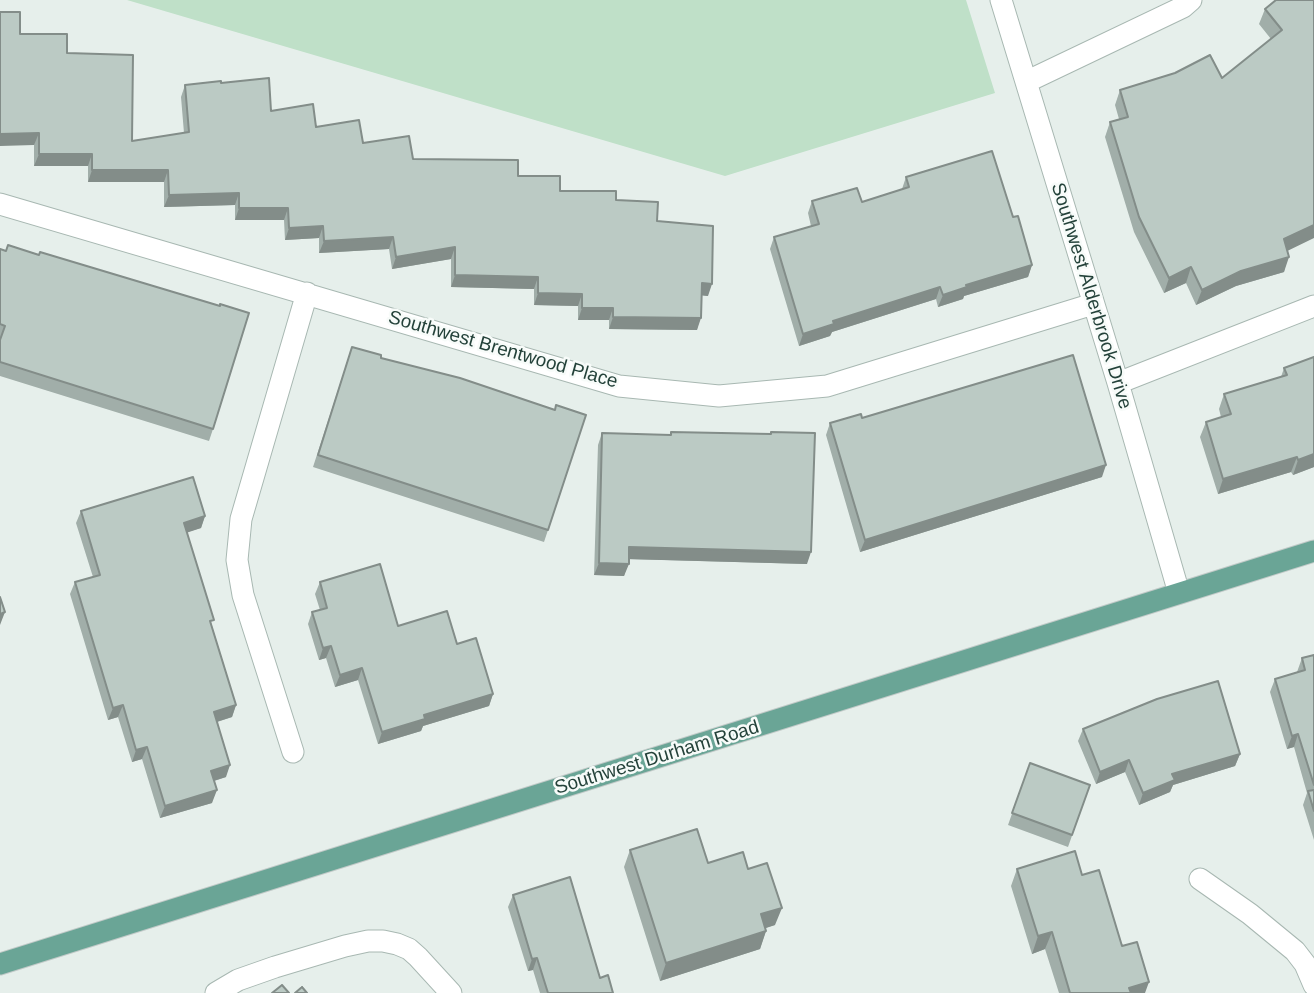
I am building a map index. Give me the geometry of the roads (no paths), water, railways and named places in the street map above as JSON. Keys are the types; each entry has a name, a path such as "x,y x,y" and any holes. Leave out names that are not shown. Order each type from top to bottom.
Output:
{"main road":[{"name":"Southwest Durham Road","path":"0,964 1314,551"}],"street":[{"name":"Southwest Alderbrook Drive","path":"1001,0 1179,593"},
{"path":"1026,82 1183,7 1191,0"},
{"name":"Southwest Brentwood Place","path":"0,204 620,386 719,397 827,386 1093,304"},
{"path":"293,752 243,595 237,560 241,519 307,293"},
{"path":"1118,383 1314,306"},
{"path":"1200,879 1250,914 1295,951 1306,964 1314,985"},
{"path":"216,993 237,980 360,942 391,942 409,949 451,993"}]}
